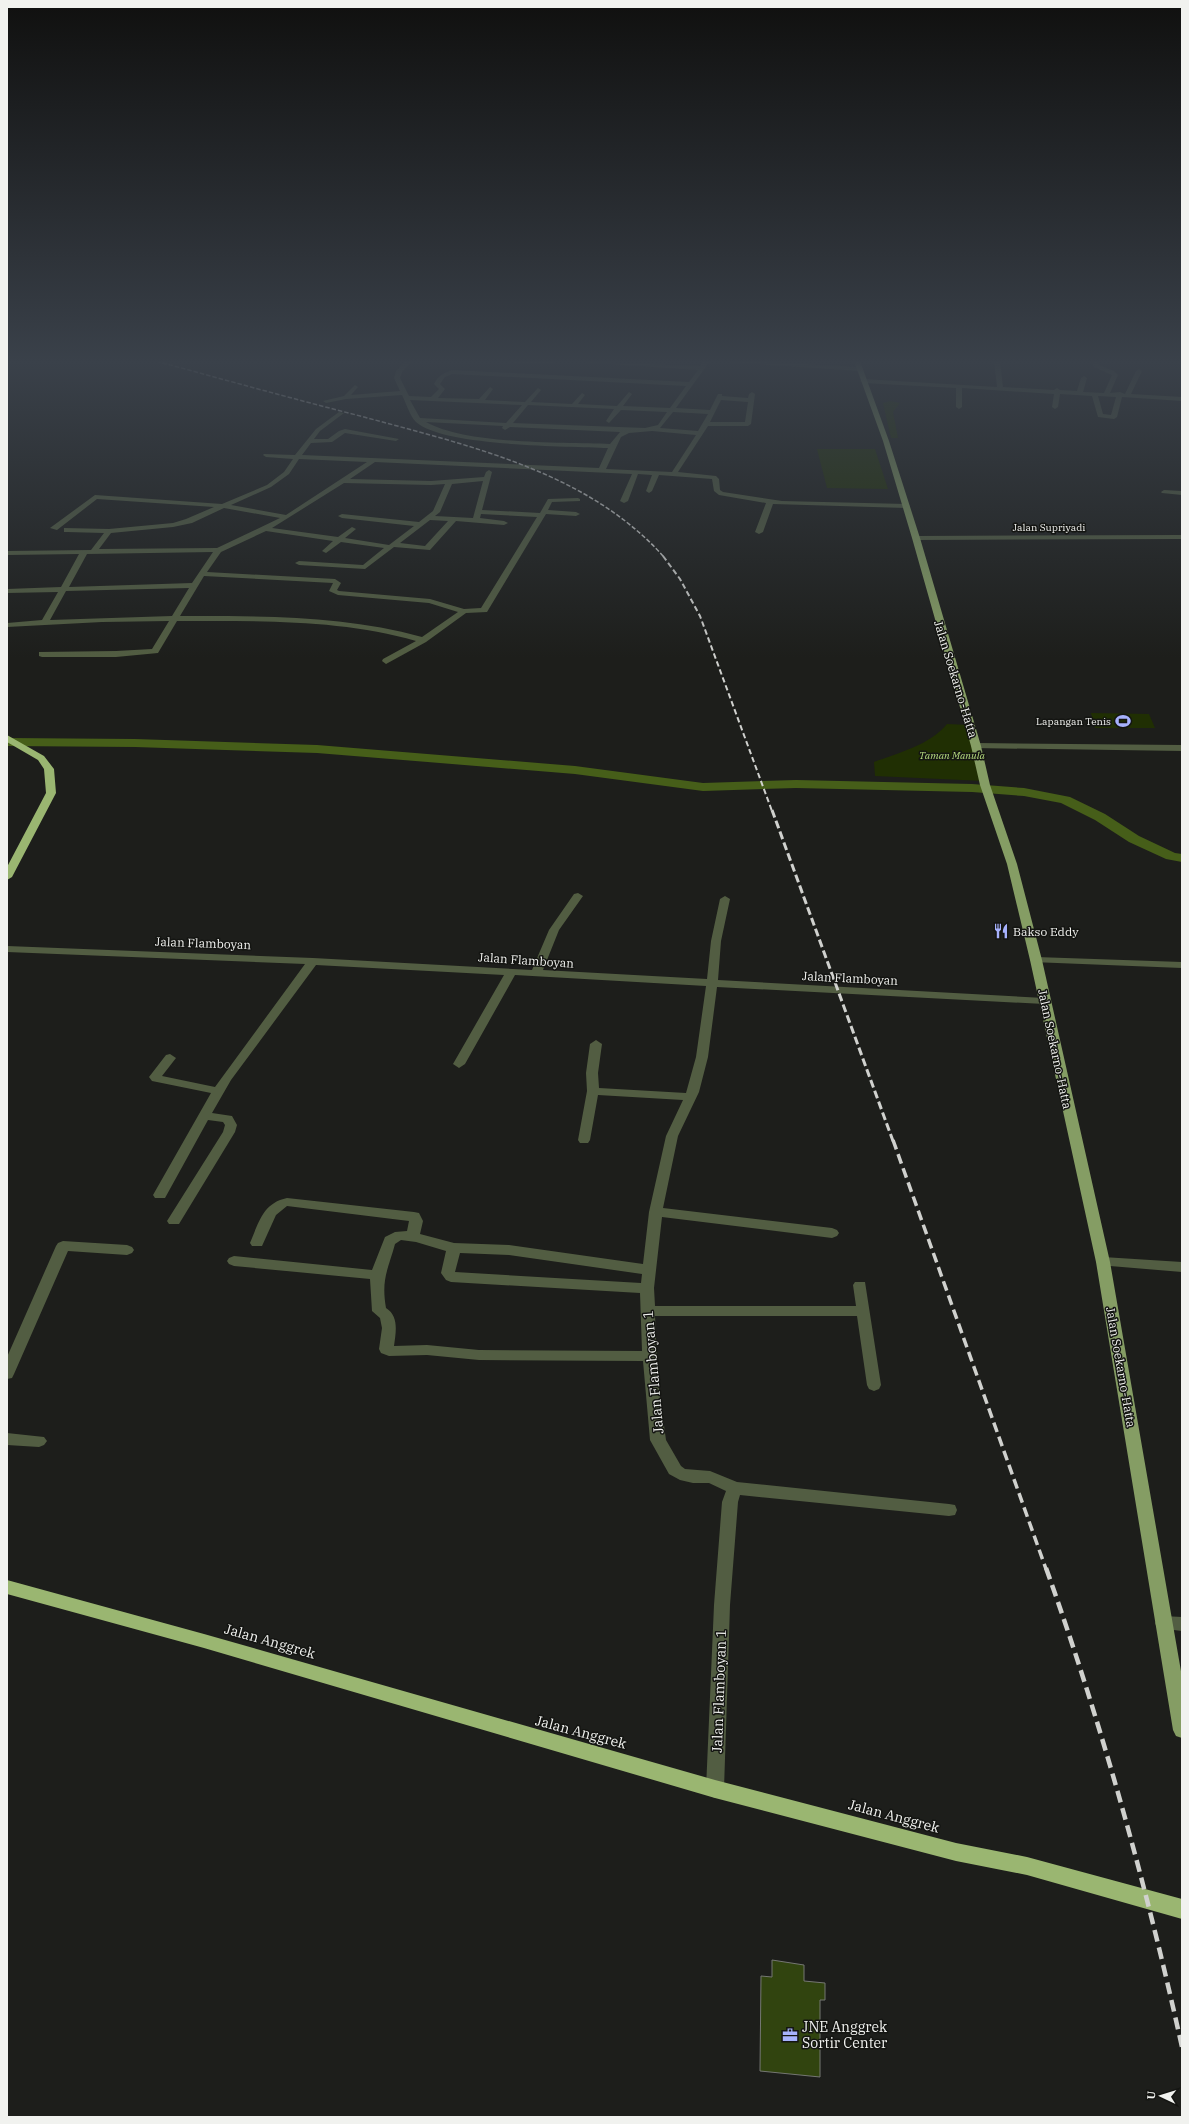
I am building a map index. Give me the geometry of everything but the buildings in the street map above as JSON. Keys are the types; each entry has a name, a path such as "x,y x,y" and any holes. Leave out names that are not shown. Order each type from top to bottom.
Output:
{"highway":[{"path":"7,877 51,794 49,769 41,758 8,738"},
{"name":"Jalan Anggrek","path":"7,1587 204,1641 714,1789 956,1852 1028,1866 1182,1909"}],"main road":[{"name":"Jalan Soekarno-Hatta","path":"891,460 976,746 987,791 1012,864 1036,960 1103,1262 1136,1449 1163,1623 1182,1730"}],"street":[{"path":"67,530 109,531 178,525 258,492 287,473 295,460"},
{"path":"7,553 218,550 265,529 287,517 374,460"},
{"path":"375,460 435,473 449,482 488,479"},
{"path":"602,470 607,460"},
{"path":"674,474 682,460"},
{"path":"344,481 435,473 491,465 714,477 716,479 717,491 721,494 770,502 906,506"},
{"path":"476,520 491,465"},
{"path":"624,501 636,472"},
{"path":"650,491 656,473"},
{"path":"293,578 302,563 365,567 436,512 449,482"},
{"path":"1164,492 1182,493"},
{"path":"54,528 94,497 224,506 287,517"},
{"path":"202,574 293,578 337,582 333,591 338,593 430,602 464,611 484,610 550,500 578,500"},
{"path":"759,532 770,502"},
{"path":"478,512 516,510 576,514"},
{"path":"342,516 420,524"},
{"path":"430,518 504,523"},
{"path":"265,529 337,540 427,548 454,519"},
{"path":"315,564 337,540 352,529"},
{"path":"93,552 109,531"},
{"name":"Jalan Supriyadi","path":"914,534 1182,536"},
{"path":"42,654 155,651 174,617 218,550"},
{"path":"45,622 84,552"},
{"path":"7,592 194,585"},
{"path":"386,662 423,640 464,611"},
{"path":"7,625 174,617 293,622 378,628 423,640"},
{"path":"976,746 1182,748"},
{"path":"536,974 554,930 578,896"},
{"name":"Jalan Flamboyan 1","path":"714,1789 723,1597 730,1502 735,1488 718,1479 684,1476 675,1470 658,1440 651,1382 647,1288 656,1212 672,1136 689,1097 693,1092 701,1063 712,984 716,941 725,899"},
{"name":"Jalan Flamboyan","path":"7,949 313,960 712,984 1044,1001"},
{"path":"160,1195 225,1079 313,960"},
{"path":"1036,960 1182,966"},
{"path":"459,1064 511,972"},
{"path":"584,1140 593,1091 592,1073 596,1044"},
{"path":"170,1058 155,1077 156,1078 218,1091"},
{"path":"593,1091 689,1097"},
{"path":"174,1221 229,1132 231,1125 228,1119 204,1115"},
{"path":"257,1243 273,1209 278,1204 287,1202 414,1216 416,1221 412,1237"},
{"path":"656,1212 832,1233"},
{"path":"648,1270 543,1254 507,1250 454,1248 412,1237 395,1237 388,1242 375,1285 379,1311 386,1315 389,1328 386,1349 389,1351 427,1350 479,1355 651,1356"},
{"path":"7,1374 63,1246 127,1250"},
{"path":"454,1248 448,1273 451,1277 647,1288"},
{"path":"234,1262 377,1275"},
{"path":"1103,1262 1182,1267"},
{"path":"860,1285 874,1385"},
{"path":"647,1311 863,1311"},
{"path":"7,1439 39,1441"},
{"path":"735,1488 949,1510"},
{"path":"1163,1623 1182,1624"}],"green space":[{"path":"820,460 879,460 888,489 827,488"},
{"name":"Lapangan Tenis","path":"1091,713 1149,714 1155,728 1095,728"},
{"name":"Taman Manula","path":"947,724 969,725 984,781 875,776 874,762 923,743 932,738"}],"waterway":[{"path":"7,742 135,743 317,749 480,761 575,770 703,787 796,784 972,788 1024,792 1065,800 1100,817 1134,839 1171,856 1182,858"}],"railway":[{"path":"508,460 564,483 600,503 634,528 663,556"},
{"path":"663,556 680,579 700,616 772,811"},
{"path":"772,810 893,1141"},
{"path":"893,1140 1046,1569"},
{"path":"1046,1568 1086,1686 1122,1805 1153,1925 1182,2047"}],"place":[{"name":"Lapangan Tenis","path":"1123,721"},
{"name":"Bakso Eddy","path":"1001,931"},
{"name":"JNE Anggrek Sortir Center","path":"790,2035"}]}
